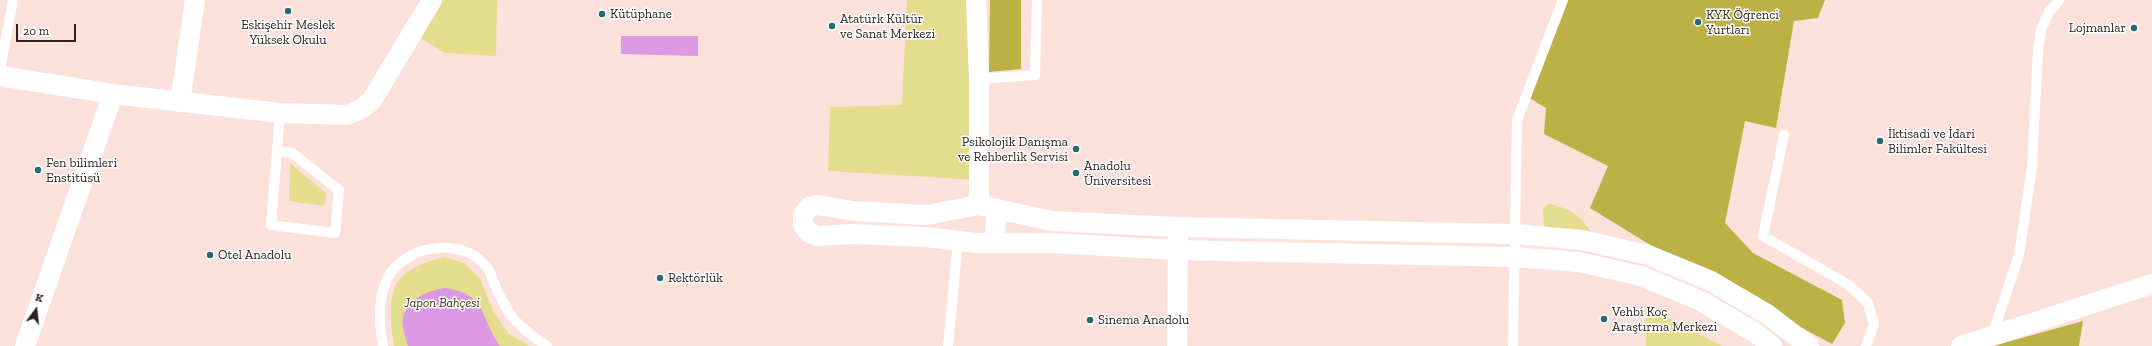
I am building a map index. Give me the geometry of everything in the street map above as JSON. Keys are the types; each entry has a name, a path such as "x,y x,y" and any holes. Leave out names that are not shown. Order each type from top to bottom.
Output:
{"street":[{"path":"180,102 195,0"},
{"path":"0,76 113,94 180,102 280,113 347,115 361,109 372,100 432,0"},
{"path":"976,0 979,79 988,207 994,243"},
{"path":"25,346 113,94"},
{"path":"1772,346 1754,332 1699,300 1641,276 1579,262 1515,257 1177,250 1051,243 994,243 852,234 817,236 808,232 803,225 803,215 809,208 818,205 853,211 927,215 959,209 988,207 1052,221 1178,227 1516,234 1582,240 1648,255 1709,280 1767,314 1809,346"},
{"path":"958,241 959,209"},
{"path":"1177,346 1178,227"},
{"path":"1961,346 1991,338 2152,284"}],"lane":[{"path":"0,70 13,0"},
{"path":"979,79 1035,74 1036,0"},
{"path":"1513,346 1517,120 1563,0"},
{"path":"1991,338 2019,255 2032,167 2038,50 2041,30 2049,12 2059,0"},
{"path":"277,151 292,153 339,190 335,233 271,225 280,113"},
{"path":"1784,134 1763,236 1849,285 1868,303 1874,324 1866,346"},
{"path":"948,346 958,241"},
{"path":"383,346 379,326 381,298 390,273 397,265 416,253 437,247 459,249 479,258 489,270 503,303 515,320 530,335 547,346"}],"green space":[{"path":"432,0 497,0 496,56 445,53 413,33"},
{"path":"907,0 976,0 979,180 828,171 830,107 902,105"},
{"path":"290,163 326,193 325,206 289,201"},
{"path":"1548,204 1561,207 1579,217 1591,233 1547,230 1544,226 1543,209"},
{"name":"Japon Bahçesi","path":"445,257 465,264 480,279 493,310 508,333 529,346 394,346 391,311 395,286 402,277 412,269"},
{"path":"1646,306 1722,346 1646,346"}],"shaded area":[{"path":"990,0 1021,0 1021,69 989,72"},
{"path":"1563,0 1825,0 1818,18 1794,21 1776,128 1745,121 1725,223 1753,253 1842,300 1845,323 1832,344 1665,254 1590,208 1608,166 1544,134 1546,108 1526,96"},
{"path":"621,36 698,36 698,56 621,54"},
{"path":"445,288 459,291 469,296 476,302 500,346 408,346 404,332 403,318 409,306 426,293"},
{"path":"2083,321 2079,346 1993,346"}],"place":[{"name":"Eskişehir Meslek Yüksek Okulu","path":"288,11"},
{"name":"Kütüphane","path":"602,14"},
{"name":"KYK Öğrenci Yurtları","path":"1698,22"},
{"name":"Atatürk Kültür ve Sanat Merkezi","path":"832,26"},
{"name":"Lojmanlar","path":"2134,28"},
{"name":"İktisadi ve İdari Bilimler Fakültesi","path":"1880,141"},
{"name":"Psikolojik Danışma ve Rehberlik Servisi","path":"1076,149"},
{"name":"Fen bilimleri Enstitüsü","path":"38,170"},
{"name":"Anadolu Üniversitesi","path":"1076,173"},
{"name":"Otel Anadolu","path":"210,255"},
{"name":"Rektörlük","path":"660,278"},
{"name":"Vehbi Koç Araştırma Merkezi","path":"1604,319"},
{"name":"Sinema Anadolu","path":"1090,320"}]}
